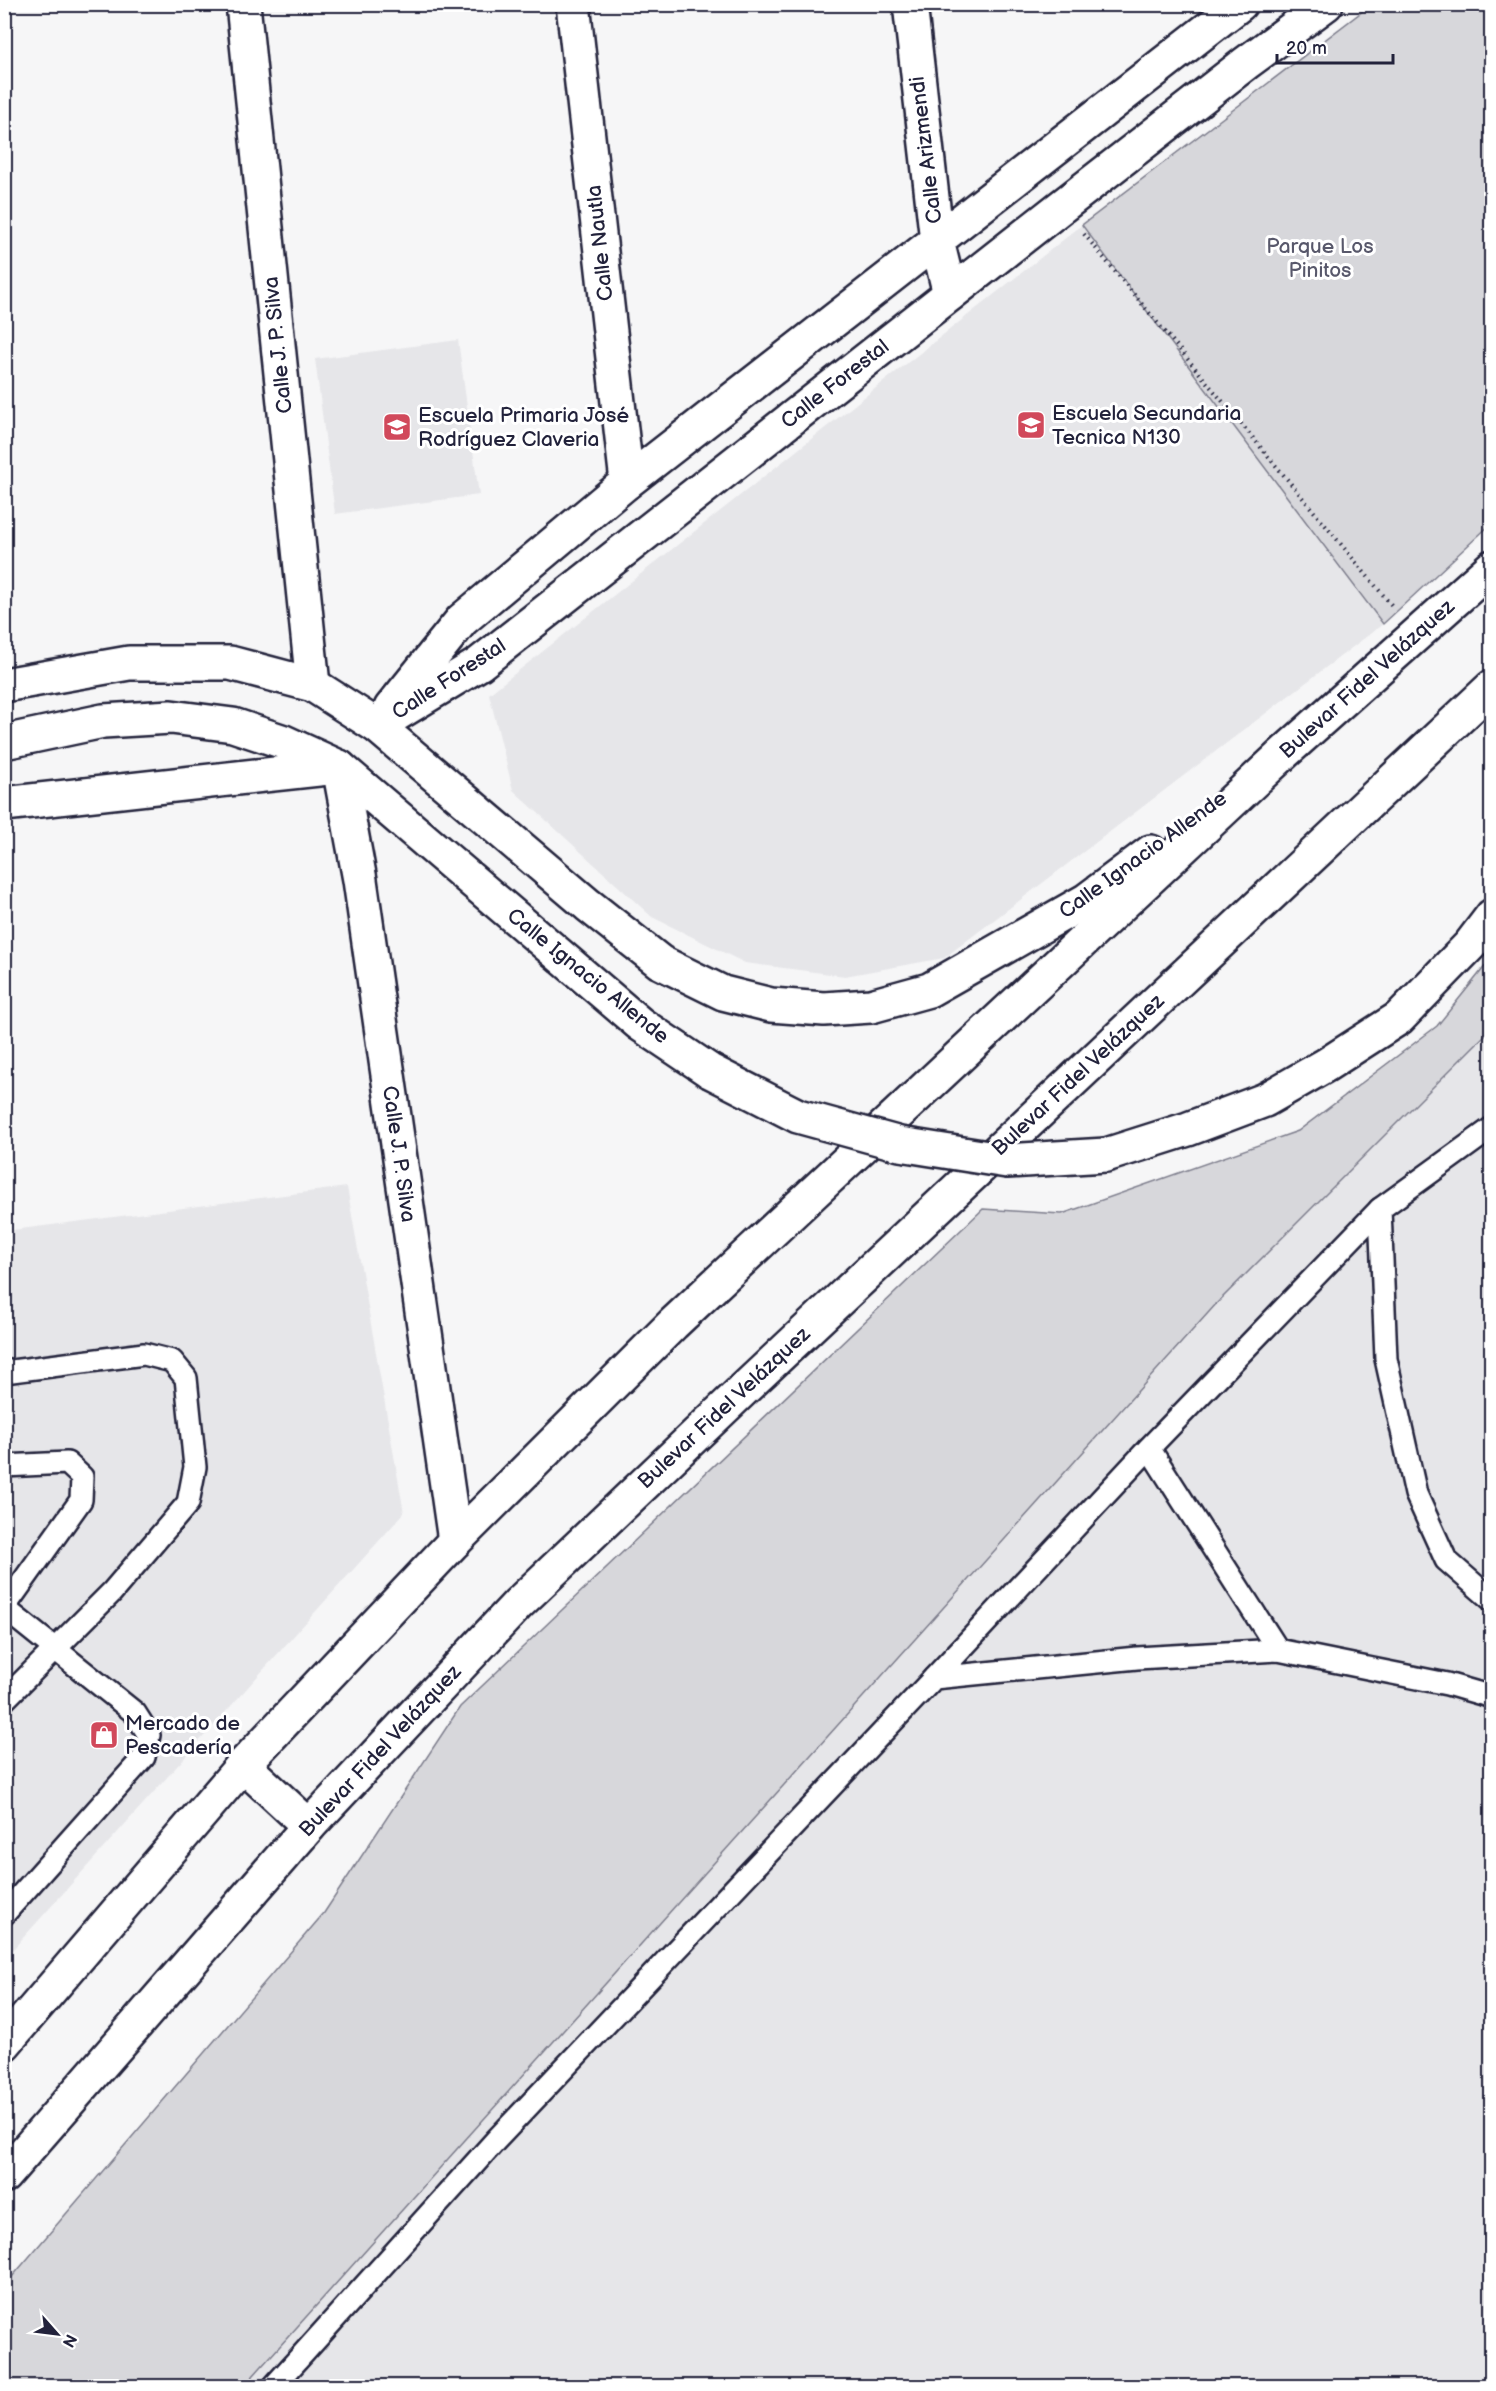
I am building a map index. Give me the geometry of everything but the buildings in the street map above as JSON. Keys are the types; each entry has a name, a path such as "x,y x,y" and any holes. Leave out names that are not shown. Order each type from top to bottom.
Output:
{"main road":[{"name":"Calle J. P. Silva","path":"243,4 313,685"},
{"name":"Calle Nautla","path":"573,4 627,482"},
{"name":"Calle Arizmendi","path":"910,4 937,241 950,294"},
{"name":"Calle Forestal","path":"377,726 462,620 627,482 1240,4"},
{"path":"1240,4 1246,63"},
{"name":"Calle Forestal","path":"377,726 479,664 1061,207 1246,63 1326,4"},
{"name":"Bulevar Fidel Velázquez","path":"4,2044 243,1765 455,1541 673,1324 1285,752 1491,567"},
{"name":"Calle Ignacio Allende","path":"4,685 129,663 230,663 313,685 377,726 588,905 660,962 723,993 771,1005 824,1009 871,1006 929,990 1087,900 1285,752"},
{"name":"Bulevar Fidel Velázquez","path":"4,2176 309,1826 526,1596 1491,687"},
{"name":"Calle Ignacio Allende","path":"4,742 103,721 171,717 233,725 284,742 339,767 640,1024 710,1071 798,1116 900,1144 1007,1161 1106,1155 1188,1129 1265,1100 1326,1065 1399,1018 1470,945 1491,916"},
{"name":"Calle J. P. Silva","path":"339,767 360,880 455,1541"},
{"path":"4,804 339,767"},
{"path":"243,1765 309,1826"}],"lane":[{"path":"274,2386 496,2140 1149,1448 1380,1209 1491,1128"},
{"path":"1380,1209 1386,1359 1416,1494 1446,1560 1491,1600"},
{"path":"4,1372 144,1354 172,1361 186,1378 195,1467 188,1503 112,1592 4,1700"},
{"path":"1149,1448 1278,1650"},
{"path":"4,1466 67,1463 82,1477 81,1500 4,1608 135,1713 149,1735 144,1757 4,1914"},
{"path":"934,1678 1137,1658 1278,1650 1447,1684 1491,1697"}],"path":[{"path":"1061,207 1416,635"}],"shaded area":[{"name":"Escuela Secundaria Tecnica N130","path":"1082,225 1383,624 944,958 845,976 745,963 652,917 513,790 489,694"},
{"name":"Escuela Primaria José Rodríguez Claveria","path":"458,340 479,495 335,514 315,359"},
{"path":"1491,1029 1491,2386 244,2386 1217,1303"},
{"name":"Mercado de Pescadería","path":"347,1187 404,1513 5,1958 5,1231"}],"green space":[{"name":"Parque Los Pinitos","path":"1372,4 1492,5 1491,524 1383,624 1082,225"},
{"path":"1491,959 1491,1029 1217,1303 244,2386 5,2386 5,2285 324,1913 460,1707 983,1209 1062,1214 1298,1131 1437,1026"}],"place":[{"name":"Escuela Secundaria Tecnica N130","path":"1031,425"},
{"name":"Escuela Primaria José Rodríguez Claveria","path":"397,427"},
{"name":"Mercado de Pescadería","path":"104,1735"}]}
